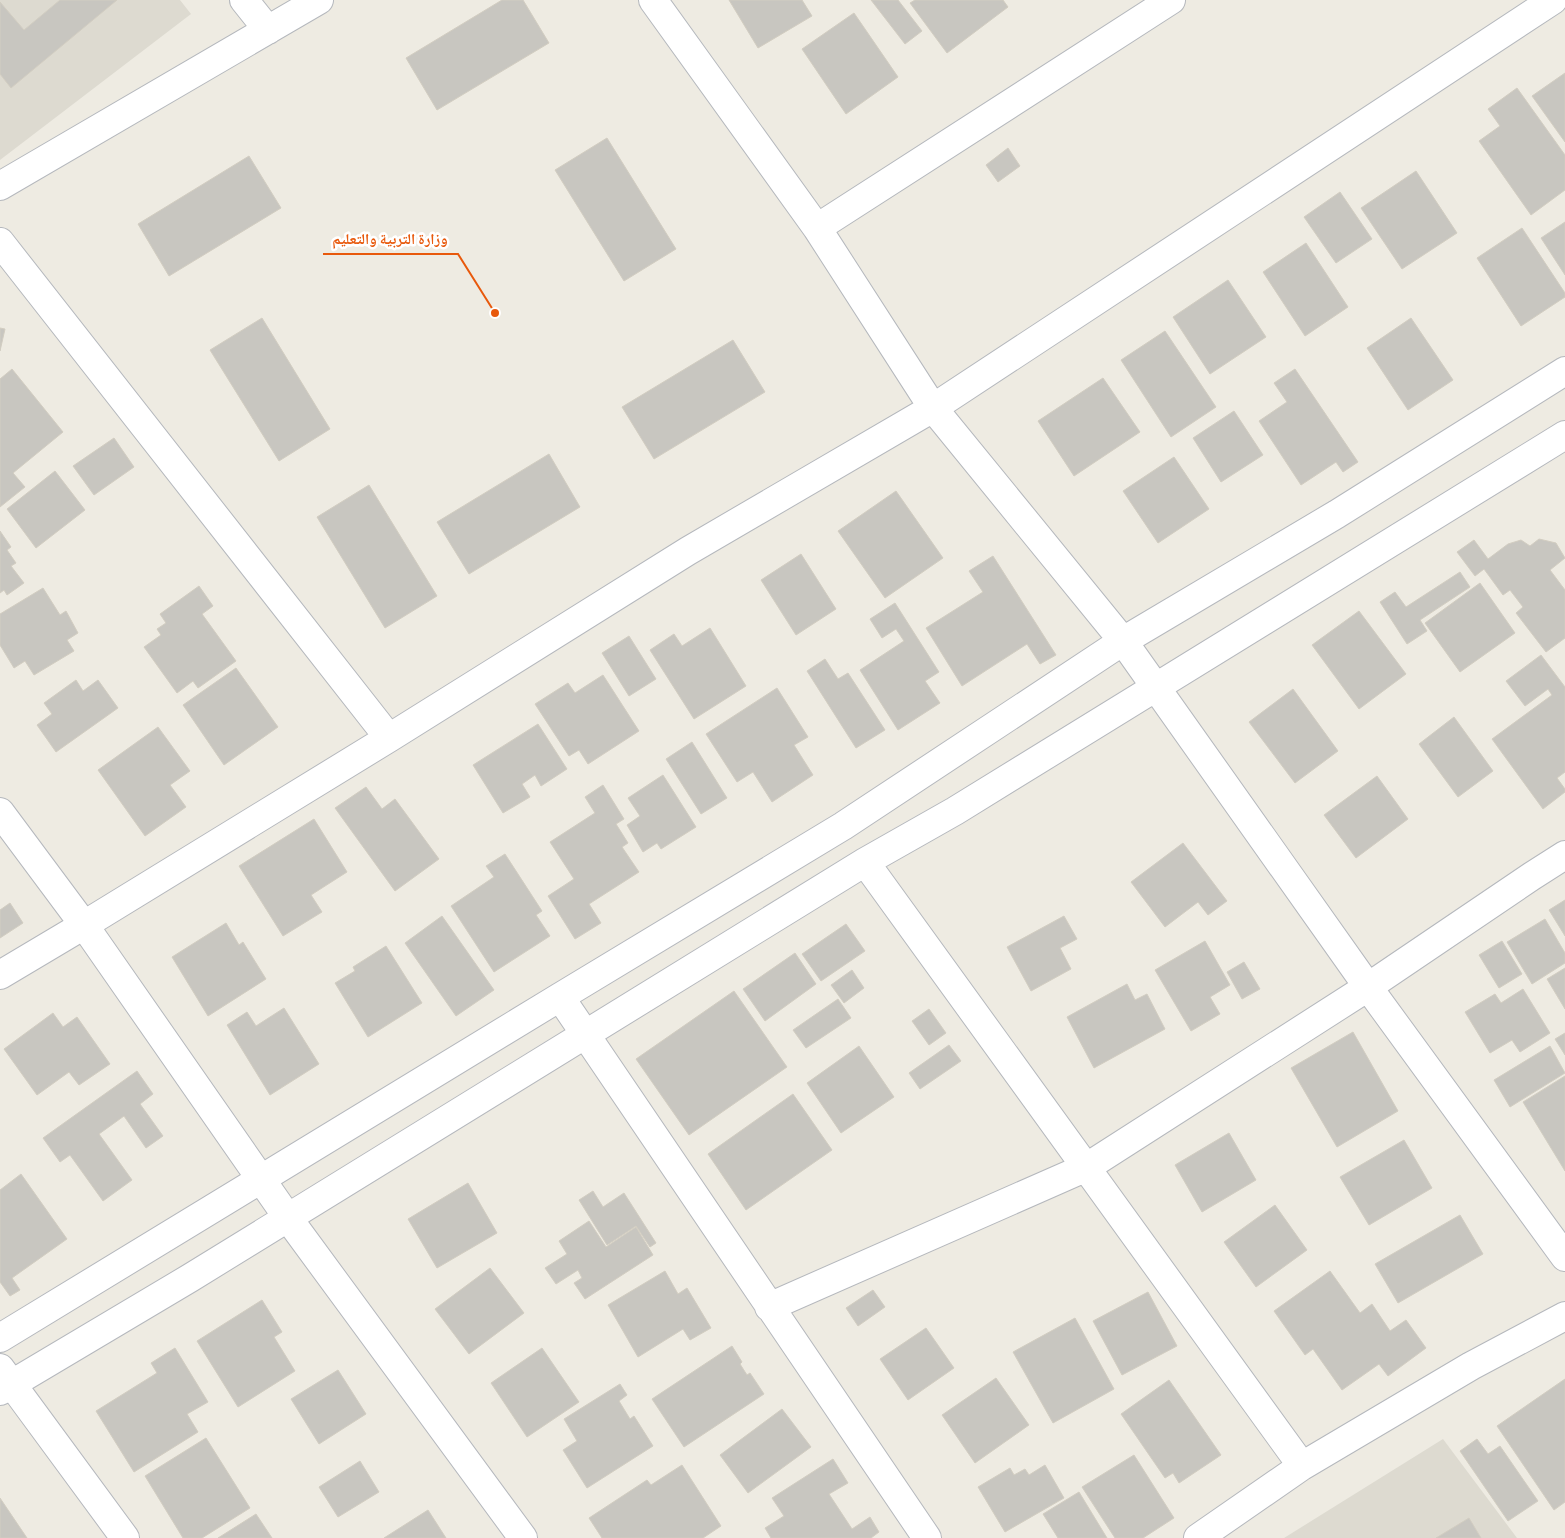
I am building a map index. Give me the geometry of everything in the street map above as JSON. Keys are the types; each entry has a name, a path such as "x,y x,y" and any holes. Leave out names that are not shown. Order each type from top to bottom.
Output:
{"street":[{"path":"244,0 268,30"},
{"path":"0,186 319,0"},
{"path":"653,0 817,228 933,408 1123,641 1368,987 1565,1257"},
{"path":"0,975 390,738 688,551 933,408 1553,0"},
{"path":"817,228 1159,3"},
{"path":"0,242 390,738"},
{"path":"0,1338 843,826 1123,641 1337,514 1565,371"},
{"path":"125,1538 4,1381 190,1278 865,862 955,811 1565,434"},
{"path":"0,812 84,925 288,1218 523,1538"},
{"path":"769,1306 1086,1167 1368,987 1565,855"},
{"path":"865,862 1302,1466"},
{"path":"560,997 926,1538"},
{"path":"1198,1538 1302,1466 1471,1366 1565,1316"}],"shaded area":[{"path":"0,0 180,0 191,14 0,160"},
{"path":"1443,1439 1517,1538 1284,1538"}],"building":[{"path":"60,0 117,0 11,88 0,74 0,2 24,30"},
{"path":"502,0 523,0 549,43 437,110 406,58"},
{"path":"729,0 802,0 812,16 758,48"},
{"path":"871,0 898,0 922,31 905,44"},
{"path":"915,0 1003,0 1008,7 947,53 910,3"},
{"path":"854,13 898,77 846,114 802,49"},
{"path":"1565,73 1565,142 1532,96"},
{"path":"1517,88 1565,155 1565,190 1531,215 1479,141 1500,126 1488,109"},
{"path":"607,138 676,249 624,281 555,170"},
{"path":"1008,148 1020,166 998,182 986,165"},
{"path":"249,156 281,208 169,276 138,224"},
{"path":"1416,171 1457,233 1402,269 1361,208"},
{"path":"1340,192 1372,239 1336,263 1304,217"},
{"path":"1565,222 1565,275 1541,238"},
{"path":"1522,228 1565,293 1565,297 1521,326 1477,258"},
{"path":"1306,243 1348,307 1305,336 1263,272"},
{"path":"1228,280 1266,337 1210,374 1173,317"},
{"path":"262,318 330,429 279,461 210,350"},
{"path":"1411,318 1453,380 1408,410 1367,348"},
{"path":"0,328 5,329 0,351"},
{"path":"1165,331 1216,407 1171,437 1121,360"},
{"path":"733,340 765,392 654,459 622,407"},
{"path":"12,369 63,432 13,473 25,487 0,507 0,379"},
{"path":"1295,369 1358,462 1343,472 1336,462 1301,485 1259,421 1287,402 1274,383"},
{"path":"1103,378 1140,432 1074,476 1038,421"},
{"path":"1234,411 1263,455 1221,482 1193,438"},
{"path":"114,438 134,467 94,495 73,466"},
{"path":"549,454 580,507 469,574 437,522"},
{"path":"1174,457 1209,509 1158,543 1123,491"},
{"path":"55,471 85,510 36,548 7,509"},
{"path":"369,485 437,596 385,628 317,517"},
{"path":"896,491 943,558 885,598 838,531"},
{"path":"0,531 11,547 7,550 16,563 11,566 24,583 7,595 4,590 0,593"},
{"path":"1539,539 1556,543 1565,558 1550,570 1565,590 1565,638 1546,652 1516,613 1523,607 1510,590 1503,595 1484,569 1475,576 1457,552 1474,540 1488,559 1508,544 1521,540 1530,546"},
{"path":"801,554 836,609 796,635 761,580"},
{"path":"993,556 1056,655 1040,664 1027,644 962,686 926,628 983,592 969,571"},
{"path":"1460,572 1470,587 1420,620 1427,631 1407,644 1380,602 1395,592 1406,607"},
{"path":"1480,583 1515,633 1460,672 1425,623"},
{"path":"199,586 213,606 202,614 236,661 198,688 193,681 177,693 144,647 161,635 157,629 166,623 160,614"},
{"path":"43,588 60,615 66,611 78,633 67,640 74,651 34,675 25,661 14,668 0,645 0,614"},
{"path":"895,603 939,672 925,681 940,703 898,730 860,670 904,641 896,629 882,638 870,619"},
{"path":"1359,611 1406,674 1359,709 1312,645"},
{"path":"710,628 746,686 694,719 650,650 674,634 682,646"},
{"path":"629,636 656,679 629,696 602,653"},
{"path":"1541,655 1565,687 1565,772 1557,778 1565,792 1543,809 1492,739 1552,695 1548,689 1525,706 1506,681"},
{"path":"825,659 838,679 848,673 885,730 856,748 807,671"},
{"path":"236,668 278,727 224,765 183,705"},
{"path":"603,675 639,731 588,764 579,750 569,756 535,704 568,683 575,693"},
{"path":"76,680 83,691 98,680 118,708 56,752 37,725 52,714 44,703"},
{"path":"777,688 808,737 794,745 813,775 772,802 753,772 737,782 706,734"},
{"path":"1293,689 1338,751 1295,783 1249,722"},
{"path":"1454,717 1493,771 1458,797 1419,744"},
{"path":"538,724 567,769 541,786 535,775 522,784 530,797 503,813 473,765"},
{"path":"158,727 190,771 170,785 186,807 145,836 98,770"},
{"path":"692,742 727,798 701,814 666,759"},
{"path":"663,775 696,827 661,849 657,843 643,852 627,825 640,816 628,798"},
{"path":"1377,776 1408,819 1356,858 1324,815"},
{"path":"603,785 624,819 616,824 628,843 622,847 639,872 589,904 601,923 575,939 548,896 574,879 550,842 595,813 585,797"},
{"path":"366,787 382,809 395,799 439,859 395,891 335,808"},
{"path":"314,819 347,872 311,895 322,912 283,936 239,866"},
{"path":"1183,843 1227,901 1208,915 1198,902 1165,927 1131,882"},
{"path":"505,854 542,911 536,915 550,936 494,972 451,906 494,877 486,866"},
{"path":"1565,900 1565,936 1549,910"},
{"path":"10,903 23,923 0,938 0,910"},
{"path":"442,916 494,990 456,1016 405,943"},
{"path":"1064,916 1077,939 1060,948 1071,969 1031,991 1007,947"},
{"path":"1545,919 1565,953 1565,963 1532,984 1507,942"},
{"path":"226,923 239,945 243,942 266,979 208,1016 172,957"},
{"path":"846,924 865,951 821,981 802,954"},
{"path":"1205,941 1230,985 1210,997 1220,1014 1191,1031 1155,970"},
{"path":"1502,941 1522,974 1499,988 1479,955"},
{"path":"386,946 422,1003 368,1037 335,983 355,971 353,967"},
{"path":"795,953 816,984 765,1021 743,989"},
{"path":"1244,962 1260,989 1242,999 1227,972"},
{"path":"1565,968 1565,1009 1547,979"},
{"path":"852,970 864,988 844,1003 831,985"},
{"path":"1127,984 1135,1000 1147,994 1165,1029 1094,1068 1067,1017"},
{"path":"1523,989 1550,1033 1520,1052 1512,1040 1490,1053 1465,1012 1495,994 1501,1003"},
{"path":"734,991 787,1067 689,1135 636,1059"},
{"path":"838,999 851,1018 806,1048 793,1030"},
{"path":"284,1008 319,1064 270,1095 227,1025 247,1012 256,1026"},
{"path":"929,1009 946,1033 929,1045 912,1021"},
{"path":"53,1013 63,1027 77,1017 110,1064 79,1085 69,1072 37,1095 4,1049"},
{"path":"1353,1032 1398,1111 1337,1147 1291,1068"},
{"path":"1565,1033 1565,1055 1555,1039"},
{"path":"949,1045 961,1061 920,1089 909,1073"},
{"path":"859,1046 894,1097 841,1133 807,1083"},
{"path":"1550,1046 1565,1073 1510,1107 1494,1080"},
{"path":"137,1071 153,1094 140,1104 163,1136 146,1148 124,1116 99,1134 132,1180 103,1201 70,1155 60,1162 43,1138"},
{"path":"1565,1076 1565,1171 1523,1102"},
{"path":"793,1094 832,1150 746,1210 708,1154"},
{"path":"1229,1133 1256,1180 1202,1212 1175,1165"},
{"path":"1404,1140 1432,1188 1369,1225 1340,1177"},
{"path":"21,1174 67,1239 12,1278 20,1290 10,1296 0,1282 0,1190"},
{"path":"468,1183 497,1233 437,1268 408,1219"},
{"path":"593,1191 603,1207 624,1193 656,1243 650,1247 636,1226 607,1245 579,1200"},
{"path":"1275,1205 1307,1250 1256,1287 1224,1242"},
{"path":"1460,1215 1483,1254 1398,1303 1375,1264"},
{"path":"589,1221 606,1247 636,1227 653,1255 585,1299 574,1283 582,1278 578,1270 556,1284 545,1268 567,1254 559,1241"},
{"path":"490,1268 524,1313 469,1354 435,1309"},
{"path":"665,1271 678,1294 687,1288 711,1328 690,1340 683,1329 638,1357 608,1305"},
{"path":"1330,1271 1360,1313 1372,1304 1390,1331 1406,1320 1426,1348 1388,1376 1379,1364 1342,1390 1313,1349 1305,1355 1274,1311"},
{"path":"873,1290 885,1307 858,1326 846,1308"},
{"path":"1148,1292 1177,1346 1122,1375 1093,1321"},
{"path":"262,1300 282,1332 274,1337 295,1371 238,1407 197,1341"},
{"path":"1075,1318 1114,1389 1053,1423 1013,1352"},
{"path":"926,1328 954,1368 908,1400 880,1359"},
{"path":"732,1346 742,1362 740,1364 747,1375 750,1373 764,1394 684,1447 652,1399"},
{"path":"175,1348 208,1402 187,1414 198,1432 134,1472 96,1411 157,1373 151,1363"},
{"path":"542,1348 579,1402 527,1437 491,1383"},
{"path":"338,1370 366,1414 319,1444 291,1399"},
{"path":"996,1378 1029,1425 975,1463 942,1415"},
{"path":"1565,1379 1565,1502 1554,1510 1497,1426"},
{"path":"1169,1380 1221,1455 1179,1483 1173,1473 1165,1478 1121,1414"},
{"path":"620,1384 627,1395 619,1401 630,1419 634,1416 653,1446 587,1488 563,1450 577,1441 564,1419"},
{"path":"782,1409 811,1447 748,1493 720,1455"},
{"path":"206,1438 250,1508 202,1538 183,1538 145,1476"},
{"path":"1477,1439 1488,1454 1500,1446 1538,1501 1508,1521 1460,1451"},
{"path":"1134,1455 1174,1518 1143,1538 1115,1538 1082,1487"},
{"path":"833,1459 848,1483 829,1494 852,1529 870,1517 879,1532 871,1538 771,1538 765,1528 784,1516 772,1498"},
{"path":"360,1461 379,1492 338,1517 319,1487"},
{"path":"682,1465 721,1526 703,1538 602,1538 589,1518 647,1480 651,1485"},
{"path":"1045,1465 1064,1498 1005,1532 978,1487 1010,1468 1014,1475 1025,1469 1029,1475"},
{"path":"1079,1492 1107,1538 1058,1538 1043,1514"},
{"path":"0,1498 27,1538 0,1538"},
{"path":"428,1510 446,1538 384,1538"},
{"path":"256,1514 272,1538 218,1538"},
{"path":"1469,1518 1481,1538 1436,1538"}],"place":[{"name":"وزارة التربية والتعليم","path":"495,313"}]}
